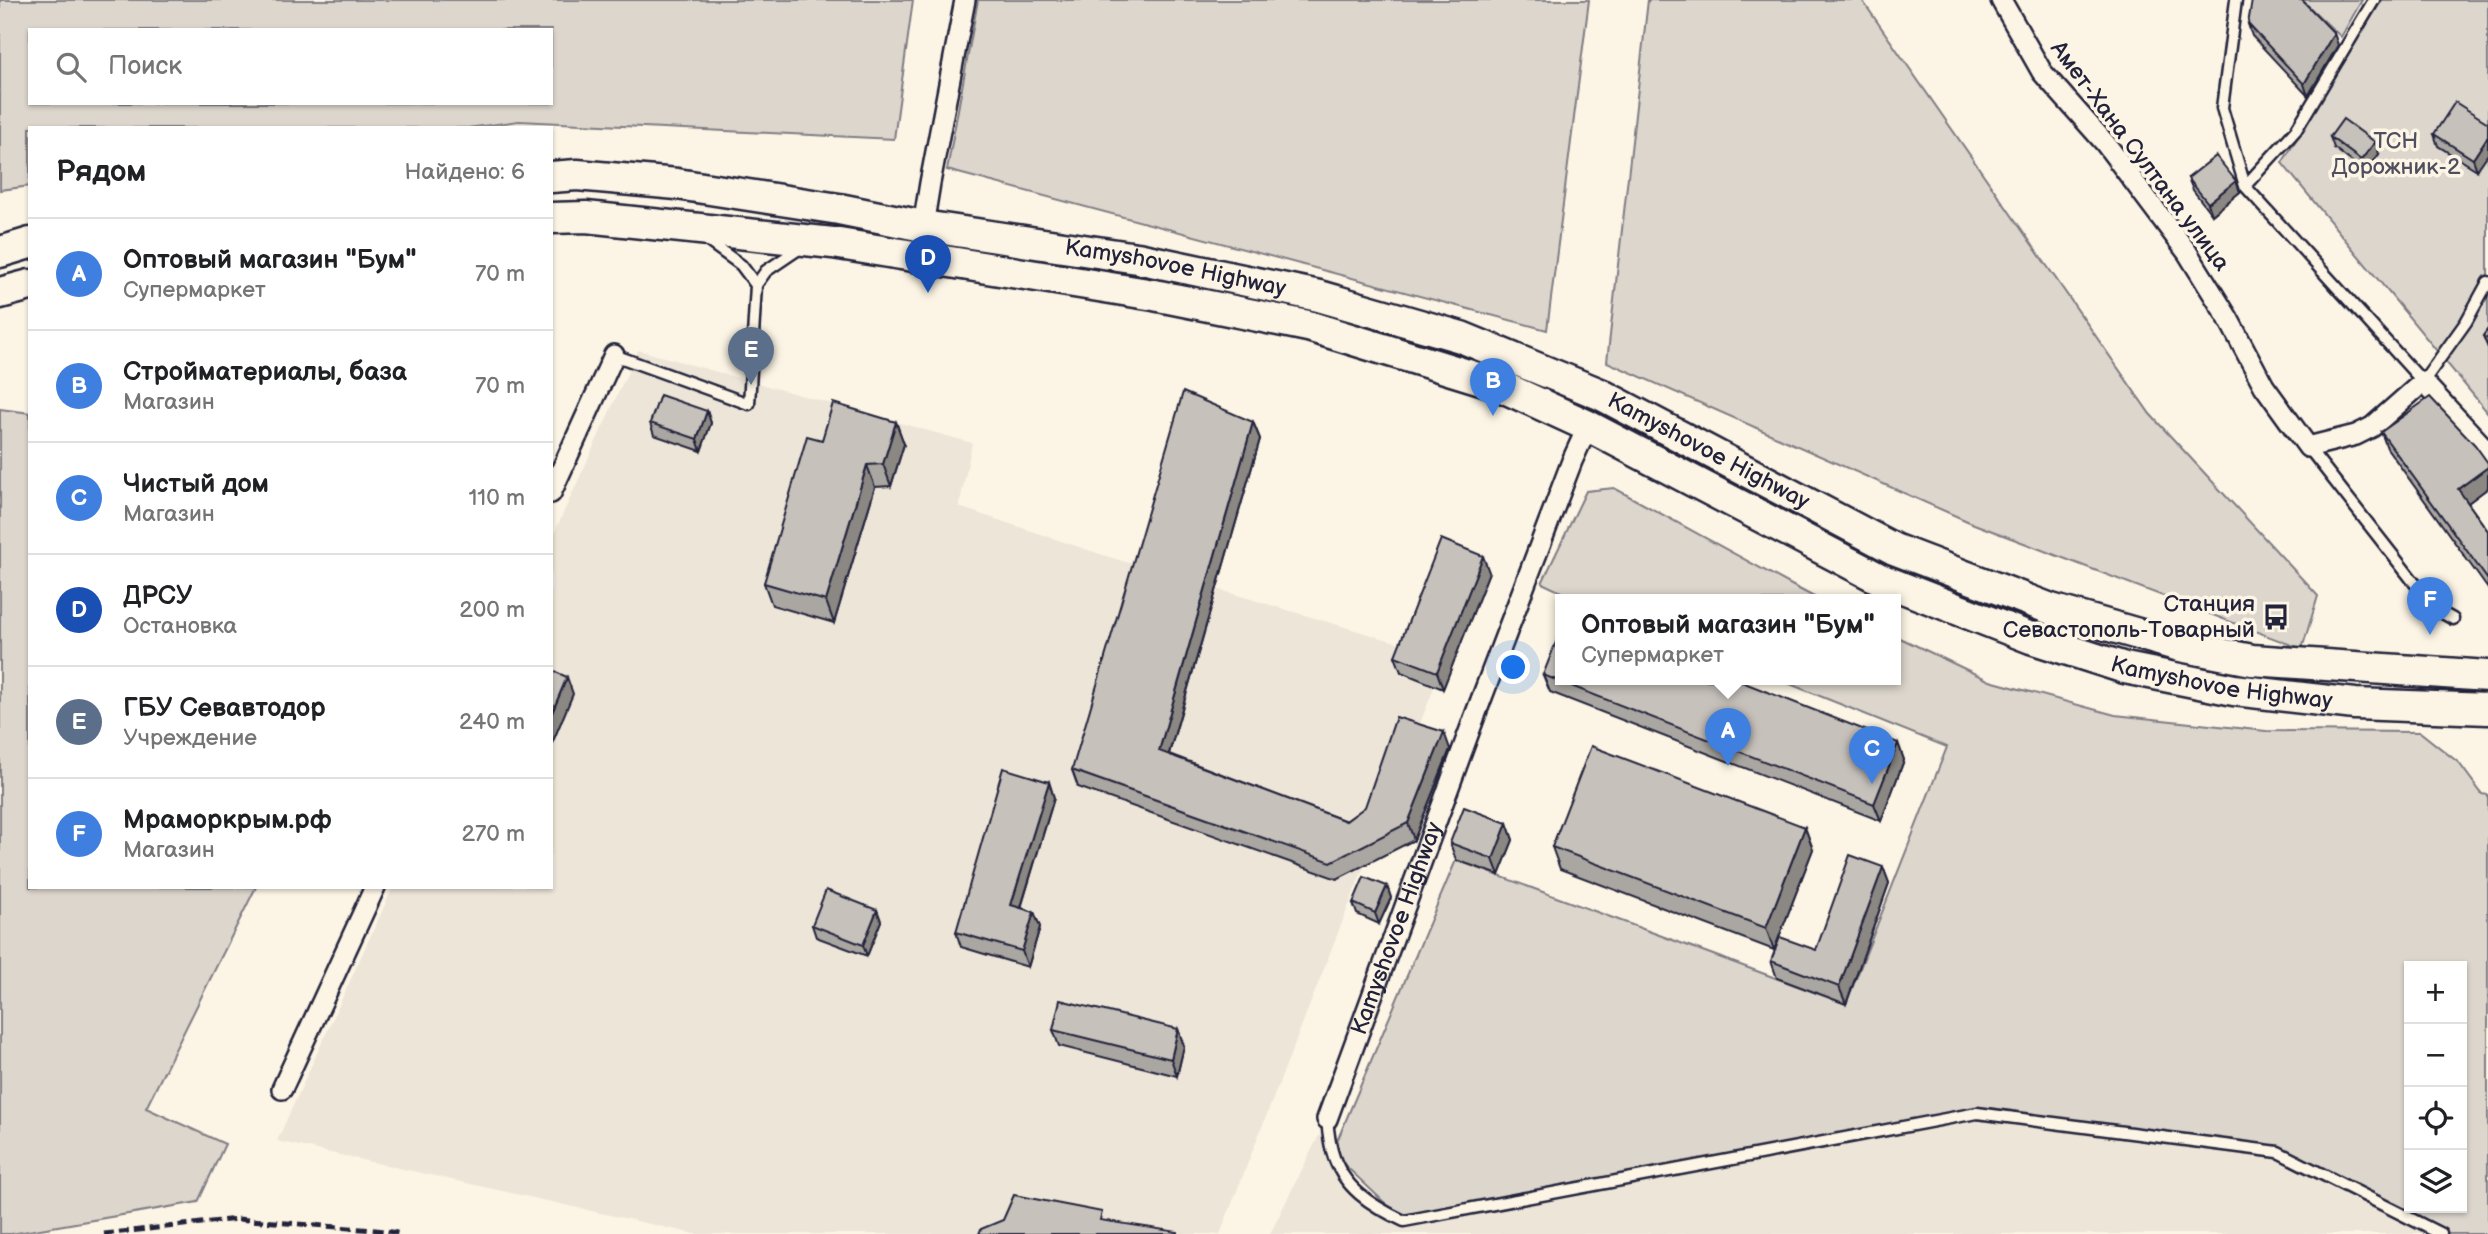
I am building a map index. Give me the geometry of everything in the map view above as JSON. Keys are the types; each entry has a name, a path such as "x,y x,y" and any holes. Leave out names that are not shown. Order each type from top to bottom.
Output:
{"main road":[{"name":"Kamyshovoe Highway","path":"553,177 577,175 677,184 839,209 923,226 1137,258 1318,296 1461,337 1600,394 1894,549 2051,609 2180,646 2252,660 2488,676"},
{"name":"Kamyshovoe Highway","path":"553,218 586,218 688,227 811,241 1154,295 1308,326 1494,383 1588,426 1880,579 2031,638 2113,664 2234,690 2355,704 2488,709"},
{"path":"0,252 28,244"},
{"path":"0,293 28,286"}],"street":[{"path":"923,226 965,0"},
{"name":"Амет-Хана Султана улица","path":"2001,0 2042,72 2105,143 2187,252 2228,318 2264,386 2308,447"},
{"path":"553,489 614,355"},
{"path":"2308,447 2356,435 2372,427 2423,382 2488,452"},
{"name":"Kamyshovoe Highway","path":"1327,1119 1476,713 1572,461 1588,426"},
{"path":"282,1089 374,889"}],"lane":[{"path":"2236,0 2222,108 2245,186 2423,382 2466,322 2488,282"},
{"path":"2245,186 2296,130 2374,0"},
{"path":"688,227 741,265 756,285"},
{"path":"614,355 749,404 756,285 766,271 811,241"},
{"path":"2308,447 2435,609 2453,619"},
{"path":"1327,1119 1332,1153 1348,1183 1373,1207 1404,1222 1977,1113 2278,1152 2441,1234"}],"shaded area":[{"path":"638,350 972,443 959,507 1109,557 1446,657 1220,1234 695,1234 277,1141 392,889 553,889 553,536"},
{"path":"1977,1113 2278,1152 2441,1234 1270,1234 1327,1119 1332,1153 1348,1183 1404,1221"}],"green space":[{"path":"0,0 913,0 894,139 519,121 483,126 28,126 28,186 0,190"},
{"path":"978,0 1589,0 1547,330 947,170"},
{"path":"1648,0 1862,0 2150,414 2318,596 2302,649 1974,524 1607,362"},
{"path":"2302,0 2362,0 2341,37"},
{"name":"ТСН Дорожник-2","path":"2382,0 2488,0 2488,413 2282,163"},
{"path":"0,409 28,413 28,889 255,889 146,1108 225,1144 198,1202 0,1234"},
{"path":"1614,488 1809,594 1565,594 1542,583 1586,491"},
{"path":"1901,638 1990,681 2115,715 2266,731 2420,732 2459,763 2482,794 2488,795 2488,1234 2443,1234 2278,1152 1977,1113 1404,1221 1332,1153 1456,860 1846,1004 1947,747 1792,685 1901,685"}],"building":[{"path":"2252,0 2302,0 2334,33 2304,84 2248,24"},
{"path":"2455,102 2488,123 2488,136 2473,159 2434,134"},
{"path":"2343,119 2375,142 2361,160 2330,137"},
{"path":"2216,156 2236,181 2208,203 2188,178"},
{"path":"1183,392 1253,422 1159,751 1346,821 1365,807 1396,717 1444,732 1408,823 1331,862 1072,770"},
{"path":"660,395 707,411 697,439 650,423"},
{"path":"2430,397 2475,445 2488,463 2488,467 2458,489 2488,531 2488,580 2381,432"},
{"path":"833,403 896,422 883,464 867,465 826,601 764,583 807,436 822,440"},
{"path":"1441,539 1483,556 1437,672 1395,656"},
{"path":"1555,645 1555,680 1543,675"},
{"path":"553,671 567,677 553,710"},
{"path":"1569,685 1750,685 1898,743 1874,804"},
{"path":"1591,746 1805,827 1766,928 1552,847"},
{"path":"1003,768 1049,782 1011,905 1034,912 1022,951 956,932"},
{"path":"1464,807 1507,823 1493,859 1450,843"},
{"path":"1850,855 1883,867 1839,987 1771,961 1780,937 1816,950"},
{"path":"1364,877 1387,886 1375,913 1353,903"},
{"path":"826,890 877,910 863,945 812,925"},
{"path":"1060,1000 1178,1029 1171,1059 1053,1030"},
{"path":"1014,1195 1102,1212 1100,1220 1178,1234 979,1234 981,1229 1003,1220"}],"railway":[{"path":"104,1234 237,1219 401,1234"}],"place":[{"name":"ДРСУ","path":"928,293"},
{"name":"ГБУ Севавтодор","path":"751,385"},
{"name":"Стройматериалы, база","path":"1493,416"},
{"name":"Станция Севастополь-Товарный","path":"2276,617"},
{"name":"Мраморкрым.рф","path":"2430,635"},
{"name":"Оптовый магазин \"Бум\"","path":"1728,766"},
{"name":"Чистый дом","path":"1872,784"}]}
